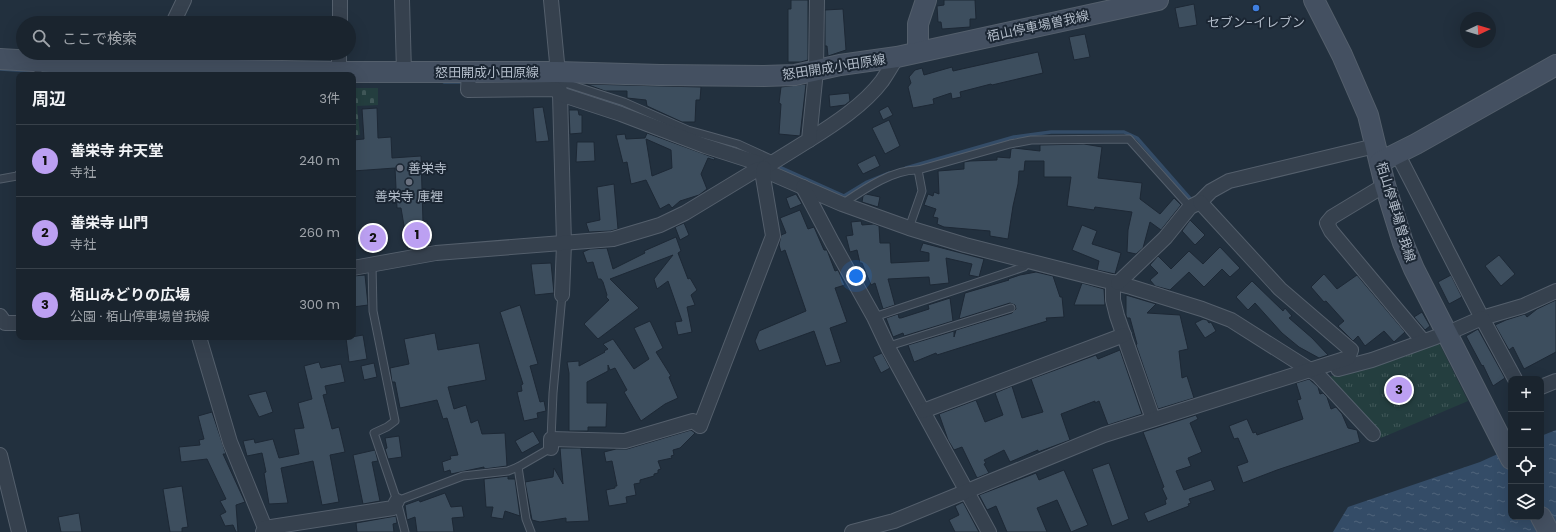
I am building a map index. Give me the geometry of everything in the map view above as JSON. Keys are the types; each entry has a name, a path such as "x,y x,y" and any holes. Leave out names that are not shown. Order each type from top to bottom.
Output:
{"main road":[{"path":"918,52 918,24 926,0"},
{"name":"栢山停車場曽我線","path":"918,52 1158,0"},
{"name":"栢山停車場曽我線","path":"1314,0 1342,55 1384,154 1385,185 1403,243 1414,269 1508,453"},
{"name":"怒田開成小田原線","path":"0,58 38,68 339,63 404,72 469,72 559,85 795,75 918,52"},
{"path":"1384,154 1556,65"},
{"path":"1543,520 1549,532"}],"street":[{"path":"176,16 184,0"},
{"path":"340,0 340,16"},
{"path":"402,0 404,72"},
{"path":"551,0 559,85 564,244 562,295"},
{"path":"809,140 816,71 817,0"},
{"path":"356,267 436,253 613,239 660,225 685,213 756,170 769,165 848,114 881,82 897,57"},
{"path":"559,85 621,114 705,146 758,163 769,165"},
{"path":"1153,419 1113,300 1116,283 1165,238 1195,204 1211,191 1229,182 1384,154 1482,318 1513,376"},
{"path":"769,165 768,172 842,204 909,228 965,245 1116,283 1202,309 1231,320 1314,373 1373,434"},
{"path":"551,443 625,441 693,420 700,426 773,236 763,177 769,165"},
{"path":"852,532 894,521 1104,435 1153,419 1349,362 1372,360 1429,339 1331,231 1327,223 1332,217 1385,185"},
{"path":"803,187 874,317 889,346 890,351 989,532"},
{"path":"1195,204 1280,289 1352,350 1349,362"},
{"path":"1456,329 1482,318 1523,306 1556,291"},
{"path":"0,316 5,323 16,323"},
{"path":"923,411 1124,335"},
{"path":"200,340 230,442 264,530 393,508 397,501"},
{"path":"1544,386 1556,381"},
{"path":"0,455 19,532"}],"lane":[{"path":"842,204 866,187 879,181 911,170 918,170 1010,144 1031,140 1129,139 1195,204"},
{"path":"909,228 922,191 918,170"},
{"path":"0,179 16,176"},
{"path":"874,317 1024,267 1031,261"},
{"path":"372,264 373,311 395,421 387,427 374,432 397,501 405,532"},
{"path":"397,501 463,476 508,471 518,467 551,443 553,393 562,295"},
{"path":"889,346 1011,308"},
{"path":"518,467 526,519 531,532"}],"green space":[{"path":"356,88 378,88 378,105 357,106 360,135 356,135"},
{"path":"1438,341 1468,401 1381,438 1326,378"}],"water":[{"path":"1556,430 1556,532 1333,532 1348,507 1480,462 1508,449 1508,520 1544,520 1544,435"}],"building":[{"path":"791,0 808,0 808,60 801,62 788,62 788,9 791,9"},
{"path":"944,0 975,0 976,19 970,19 970,27 942,29 941,22 938,22 937,6 944,5"},
{"path":"1194,4 1197,25 1179,28 1175,8"},
{"path":"843,9 846,50 828,56 827,46 825,46 825,10"},
{"path":"1085,34 1090,57 1074,60 1069,37"},
{"path":"1038,52 1043,73 960,92 961,97 952,99 951,93 933,99 934,104 913,108 908,87 911,83 909,77 915,70 922,68 924,75 952,67 953,71"},
{"path":"586,84 701,87 700,100 696,100 695,122 682,122 647,106 646,100 627,98 627,91 605,91"},
{"path":"806,84 800,136 779,134 781,104 779,103 781,87"},
{"path":"849,93 850,101 845,105 830,107 829,95"},
{"path":"888,106 893,115 883,120 879,111"},
{"path":"543,107 549,141 536,142 533,108"},
{"path":"377,108 378,138 391,137 392,158 421,156 423,222 427,221 431,245 408,249 401,208 397,208 395,168 356,171 356,140 364,139 362,109"},
{"path":"569,110 578,110 579,115 582,115 582,133 570,134"},
{"path":"889,120 900,146 885,154 872,128"},
{"path":"647,133 715,158 714,160 708,158 701,174 707,189 699,195 680,201 672,208 669,204 660,209 646,180 631,184 627,162 623,163 616,135 625,134 626,139 645,138","holes":["646,139 671,150 672,168 652,176"]},
{"path":"577,142 594,142 595,161 576,162"},
{"path":"1084,144 1102,147 1098,178 1142,183 1140,199 1160,214 1174,198 1181,205 1161,230 1150,222 1143,248 1136,254 1127,252 1128,230 1132,212 1095,207 1094,210 1067,206 1071,177 1044,177 1044,161 1025,161 1024,171 1019,171 1008,239 990,236 990,231 944,227 937,224 938,218 933,217 936,209 924,205 928,194 933,196 934,192 939,194 938,171 964,169 964,162 997,160 997,157 1010,158 1011,149 1014,148 1040,151 1040,145"},
{"path":"875,155 880,166 863,174 857,164"},
{"path":"614,184 618,229 611,231 589,232 586,223 600,220 597,187"},
{"path":"796,194 802,204 790,209 786,198"},
{"path":"866,194 880,197 878,207 862,202 863,196"},
{"path":"800,210 808,229 814,227 824,250 827,250 835,271 838,270 845,285 835,288 847,322 830,328 841,362 826,366 814,331 759,351 755,341 759,331 806,311 785,250 781,252 779,245 781,235 786,233 780,218"},
{"path":"1190,220 1205,235 1195,245 1182,231"},
{"path":"861,221 862,225 874,224 879,226 880,243 890,243 891,263 929,261 929,253 920,251 923,243 984,259 979,277 969,275 972,264 946,258 949,283 930,285 929,277 888,279 895,305 883,309 875,283 871,285 862,263 860,263 857,250 850,252 846,236 853,235 851,222"},
{"path":"684,223 689,235 680,240 675,227"},
{"path":"1082,225 1097,231 1092,244 1121,253 1115,274 1097,270 1099,261 1072,250"},
{"path":"676,237 681,251 678,253 688,279 690,278 697,290 691,295 695,305 687,307 692,332 678,335 675,322 682,321 668,281 657,289 654,279 673,255 610,279 639,308 598,339 584,324 609,300 606,297 607,295 603,282 601,279 598,279 593,262 587,263 583,252 590,249 607,248 613,269 645,253 644,251"},
{"path":"1220,247 1240,268 1230,277 1222,269 1204,287 1189,272 1170,290 1155,286 1150,280 1158,273 1150,265 1158,256 1171,269 1189,251 1203,264"},
{"path":"1499,255 1515,274 1501,286 1485,266"},
{"path":"551,263 554,293 535,295 531,264"},
{"path":"1036,272 1053,276 1060,297 1062,297 1064,317 1046,318 1047,321 937,355 936,353 914,362 908,345 954,331 954,337 956,330 1012,313 1016,309 1015,305 1010,303 959,319 965,293 1009,280 1008,279 1020,275"},
{"path":"1324,274 1337,289 1357,275 1405,332 1394,342 1384,331 1365,346 1358,336 1353,341 1338,326 1344,321 1311,287"},
{"path":"365,275 368,305 356,307 356,276"},
{"path":"1451,275 1462,297 1449,304 1438,282"},
{"path":"1252,281 1283,311 1285,308 1292,316 1289,318 1312,338 1328,355 1319,358 1299,347 1282,333 1255,303 1248,310 1236,297"},
{"path":"1082,283 1104,289 1105,305 1074,305"},
{"path":"1126,295 1156,304 1147,313 1180,315 1188,349 1179,351 1182,378 1187,376 1194,398 1158,409 1136,345 1130,318 1127,318 1126,315"},
{"path":"950,298 953,321 904,336 903,333 893,337 886,318 898,314 899,318 901,318 929,309 928,305"},
{"path":"1556,300 1556,352 1524,369 1513,347 1509,350 1495,325 1525,314 1527,317 1537,309"},
{"path":"520,305 538,364 530,366 540,402 544,401 546,411 537,413 538,418 524,421 517,392 522,391 521,385 523,384 500,312"},
{"path":"1422,312 1430,326 1425,330 1414,317"},
{"path":"1203,319 1207,320 1209,323 1211,322 1216,331 1205,338 1195,323"},
{"path":"650,321 663,348 656,352 671,376 669,377 678,398 665,404 641,421 624,392 627,390 615,368 610,370 608,365 608,371 587,382 587,403 607,403 606,427 588,427 588,431 569,431 569,373 567,362 579,361 579,366 605,352 604,351 608,349 603,344 613,339 634,369 649,359 634,328"},
{"path":"1478,329 1505,378 1493,386 1466,336"},
{"path":"435,333 438,350 479,343 486,380 448,387 454,409 466,405 471,423 478,420 482,434 505,433 507,466 484,469 484,467 451,474 450,470 444,472 442,462 451,459 450,456 458,455 447,418 443,419 437,400 400,408 395,382 392,382 390,368 409,364 404,339"},
{"path":"363,335 367,359 349,362 346,340 356,340 356,336"},
{"path":"1120,350 1142,414 1108,425 1099,401 1095,403 1095,401 1061,414 1070,440 1038,452 1038,450 1010,462 1004,450 984,460 986,463 984,464 989,473 977,478 962,447 954,450 948,440 939,414 976,400 985,422 1003,415 995,393 1012,386 1022,418 1043,412 1031,379 1096,355 1098,359"},
{"path":"882,353 890,368 881,373 873,357"},
{"path":"319,362 321,368 341,364 345,382 325,386 327,394 323,395 332,429 339,427 345,452 330,455 339,502 322,505 313,461 281,468 288,503 269,504 264,473 266,472 262,453 247,456 243,441 254,439 255,443 273,439 279,458 299,454 294,429 304,428 298,403 312,399 304,366"},
{"path":"374,363 377,377 364,380 361,366"},
{"path":"1309,379 1318,387 1320,394 1323,393 1327,397 1331,409 1336,407 1342,414 1348,428 1357,430 1360,442 1243,483 1237,466 1248,462 1238,438 1234,439 1229,426 1247,419 1253,433 1256,432 1257,435 1303,419 1297,400 1301,399 1296,383"},
{"path":"266,391 273,412 259,417 248,395"},
{"path":"212,412 226,454 223,454 245,502 236,505 238,532 236,532 233,525 225,526 220,515 226,512 220,501 226,499 207,459 181,462 179,447 200,445 199,440 204,439 198,416"},
{"path":"1196,415 1198,419 1190,423 1202,452 1188,458 1191,466 1176,471 1184,490 1211,480 1215,490 1189,499 1191,503 1188,504 1189,506 1148,522 1144,513 1166,504 1165,500 1167,499 1162,488 1164,487 1143,432"},
{"path":"691,430 695,433 680,448 673,450 674,455 671,456 672,458 658,461 661,469 658,470 658,473 654,474 654,476 640,480 640,483 634,484 636,495 626,497 627,503 609,506 606,490 617,486 612,461 606,462 604,452 616,449 627,449"},
{"path":"533,431 540,443 522,453 515,441"},
{"path":"399,436 402,457 388,459 385,449 387,448 385,438"},
{"path":"560,448 581,448 589,521 566,522 566,518 540,522 532,520 525,482 553,477 554,468 563,484"},
{"path":"375,450 378,461 372,462 380,501 363,504 353,455"},
{"path":"1109,463 1129,519 1112,526 1092,469"},
{"path":"1064,470 1088,525 1071,532 1057,500 1037,508 1047,532 1007,532 996,506 987,510 979,495 1036,473 1039,480"},
{"path":"508,476 508,479 515,479 520,516 505,511 503,519 491,517 493,507 486,507 484,479"},
{"path":"182,486 188,527 182,528 182,532 170,532 163,489"},
{"path":"445,493 451,507 462,506 464,517 452,518 454,532 417,532 415,517 407,520 405,505 419,500 420,502"},
{"path":"963,502 979,532 955,532 949,520 959,515 955,506"},
{"path":"79,513 82,532 61,532 58,517"},
{"path":"396,516 397,523 393,524 394,532 357,532 356,523"}],"waterway":[{"path":"0,69 49,72"},
{"path":"444,82 466,82"},
{"path":"472,82 504,83"},
{"path":"567,89 637,113"},
{"path":"906,168 1014,137 1051,132 1124,132 1137,138 1193,202"},
{"path":"775,165 844,196 867,182 889,173"}],"place":[{"name":"セブン-イレブン","path":"1256,8"},
{"name":"善栄寺","path":"400,168"},
{"name":"善栄寺 庫裡","path":"409,182"},
{"name":"善栄寺 弁天堂","path":"417,235"},
{"name":"善栄寺 山門","path":"373,238"},
{"name":"栢山みどりの広場","path":"1399,390"}]}
